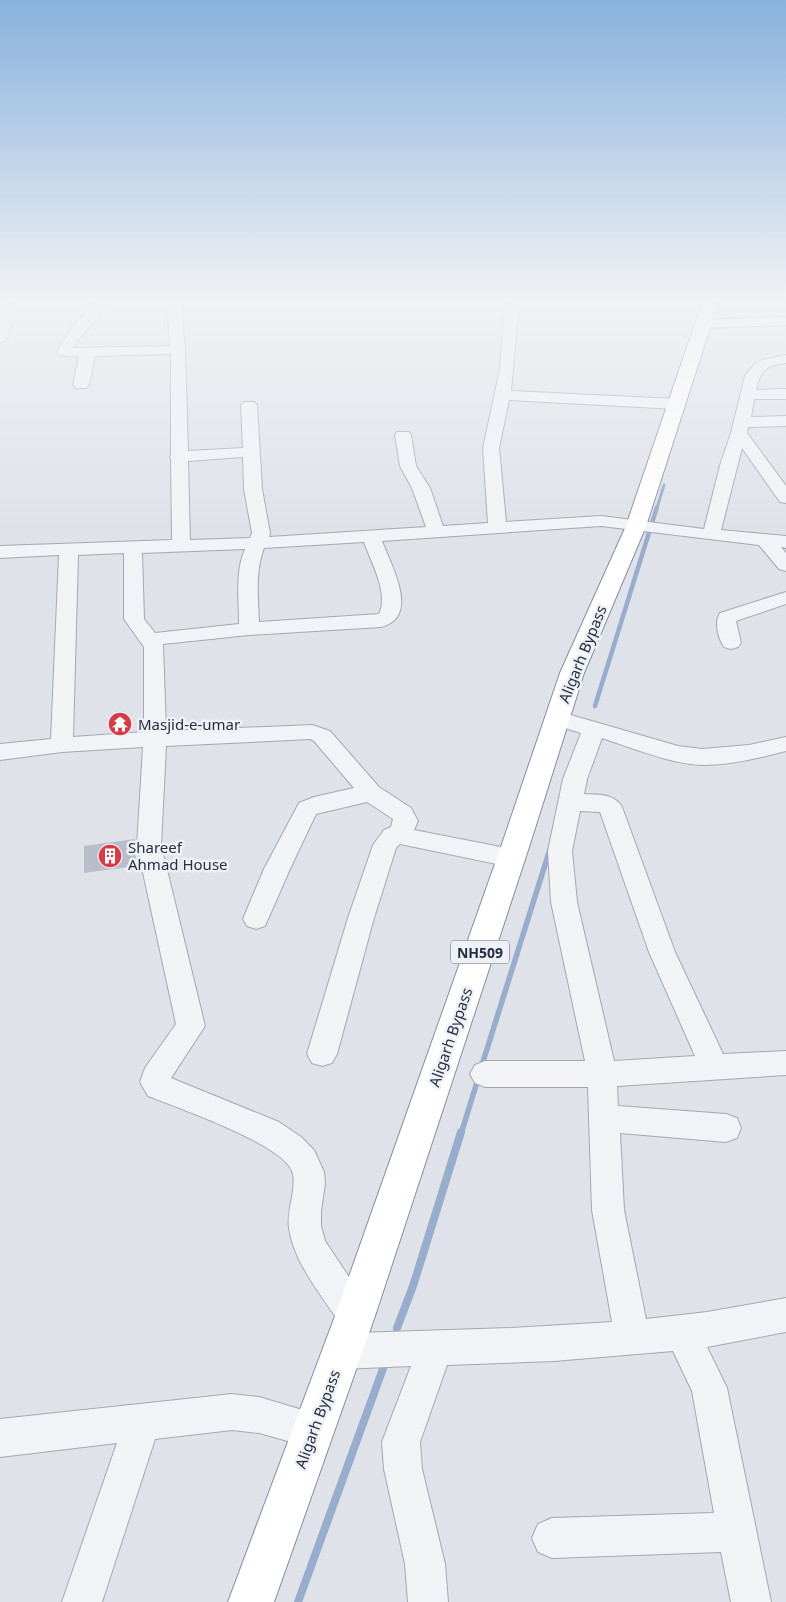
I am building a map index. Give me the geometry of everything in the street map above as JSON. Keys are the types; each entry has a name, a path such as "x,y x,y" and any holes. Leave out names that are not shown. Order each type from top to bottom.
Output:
{"highway":[{"name":"Aligarh Bypass","path":"251,1602 355,1316 572,673 647,527 676,404 685,378"}],"street":[{"path":"81,385 83,378"},
{"path":"178,378 181,545"},
{"path":"497,527 491,448 503,396 505,378"},
{"path":"711,535 752,378"},
{"path":"748,395 786,394"},
{"path":"503,396 587,398 676,404"},
{"path":"249,405 253,489 261,533 250,560 248,581 249,629"},
{"path":"740,427 786,421"},
{"path":"740,427 786,498"},
{"path":"403,435 408,466 422,488 436,531"},
{"path":"178,457 251,452"},
{"path":"0,552 258,543 600,521 786,542"},
{"path":"152,639 249,629 374,623 387,618 391,613 390,592 370,536"},
{"path":"765,540 786,565"},
{"path":"134,547 134,619 136,624 152,639 154,647 155,739 149,844 151,859 192,1026 155,1077 155,1082 159,1087 268,1132 284,1142 303,1160 311,1175 305,1224 310,1247 355,1316"},
{"path":"62,745 69,549"},
{"path":"731,644 726,622 727,617 786,598"},
{"path":"557,718 677,753 702,757 749,753 786,744"},
{"path":"594,729 579,766 560,845 564,902 602,1074 608,1210 632,1338"},
{"path":"0,752 62,745 155,739 312,732 322,736 370,793 406,817 401,833"},
{"path":"256,919 277,869 307,808 370,793"},
{"path":"570,802 602,803 610,807 662,952 697,1026 714,1068"},
{"path":"401,833 405,838 511,858"},
{"path":"322,1054 361,918 385,845 392,836 401,833"},
{"path":"485,1074 602,1074 786,1063"},
{"path":"604,1118 726,1128"},
{"path":"342,1351 562,1343 632,1338 682,1333 786,1315"},
{"path":"682,1333 709,1388 752,1602"},
{"path":"428,1602 425,1564 403,1469 401,1448 405,1426 436,1348"},
{"path":"0,1438 143,1420 232,1412 259,1415 313,1430"},
{"path":"82,1602 143,1420"},
{"path":"552,1538 737,1532"}],"building":[{"name":"Shareef Ahmad House","path":"135,839 136,866 84,873 84,846"}],"waterway":[{"path":"657,508 664,485"},
{"path":"595,706 657,507"},
{"path":"481,1068 550,849"},
{"path":"461,1134 478,1079"},
{"path":"397,1328 413,1286 461,1132"},
{"path":"298,1602 384,1366"}],"place":[{"name":"Masjid-e-umar","path":"120,724"},
{"name":"Shareef Ahmad House","path":"110,856"}]}
